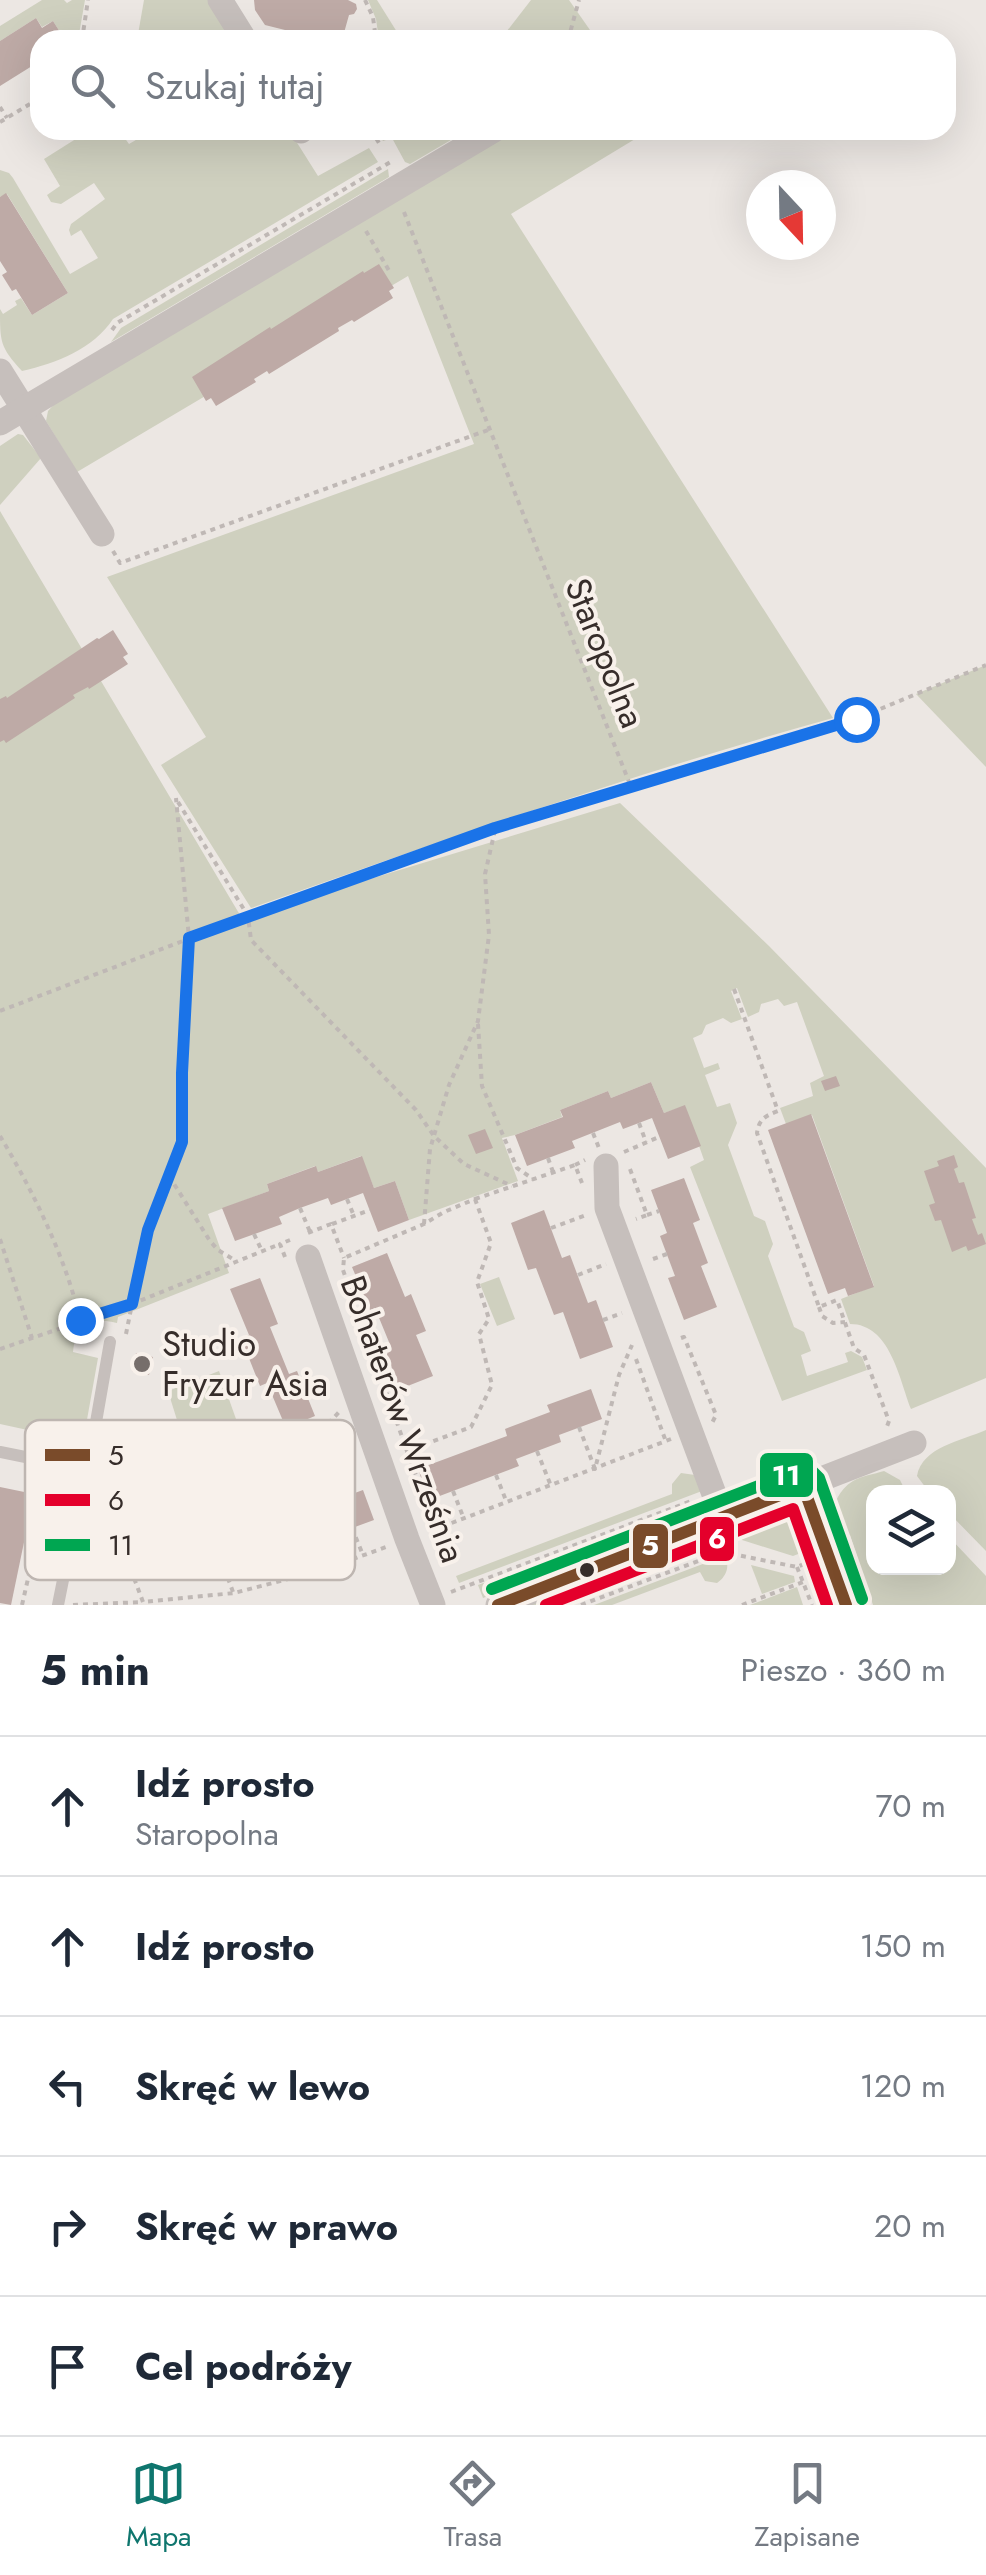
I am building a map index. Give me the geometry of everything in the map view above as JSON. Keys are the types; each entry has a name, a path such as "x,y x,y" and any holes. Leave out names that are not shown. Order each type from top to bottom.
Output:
{"street":[{"path":"220,0 238,30"},
{"path":"0,423 477,140"},
{"path":"0,371 102,534"},
{"path":"610,1156 608,1208 723,1518"},
{"name":"Bohaterów Września","path":"309,1245 407,1539 432,1602"},
{"path":"498,1605 914,1443"},
{"path":"803,1486 846,1605"}],"lane":[{"path":"98,1420 118,1341"},
{"path":"0,1452 25,1457"},
{"path":"58,1605 63,1580"}],"path":[{"path":"84,30 88,0"},
{"path":"365,0 375,30"},
{"path":"571,30 579,0"},
{"path":"0,122 30,104"},
{"path":"0,107 7,118"},
{"path":"377,140 379,144"},
{"name":"Staropolna","path":"396,188 631,787"},
{"path":"102,534 120,563 490,429"},
{"path":"0,1011 248,916 495,828 856,719 986,664"},
{"path":"118,1341 132,1304 148,1230 182,1142 189,938 176,798 248,916 251,940 416,1110 434,1136 464,1164 512,1186"},
{"path":"495,828 484,874 489,935 478,1021 482,1086 518,1168 533,1179"},
{"path":"734,989 778,1111 765,1116 756,1133 822,1316 833,1323 845,1322"},
{"path":"424,1224 434,1136 449,1085 478,1021"},
{"path":"639,1123 646,1143"},
{"path":"593,1133 610,1156 659,1137"},
{"path":"0,1136 38,1204 74,1293 80,1320"},
{"path":"548,1158 553,1172"},
{"path":"585,1193 575,1165 474,1199 344,1258 343,1270 436,1530 595,1470 666,1441 637,1362 636,1336 619,1375 595,1470"},
{"path":"168,1174 210,1240 236,1261"},
{"path":"347,1199 354,1216"},
{"path":"407,1451 471,1427 492,1385 479,1334 490,1319 477,1282 491,1243 474,1199"},
{"path":"300,1208 309,1245"},
{"path":"330,1224 370,1210"},
{"path":"647,1215 659,1211"},
{"path":"551,1228 591,1214"},
{"path":"254,1234 262,1251"},
{"path":"0,1239 32,1338"},
{"path":"0,1350 132,1304 280,1244"},
{"path":"642,1264 667,1254"},
{"path":"578,1275 609,1263"},
{"path":"834,1291 854,1348 864,1355 889,1420 884,1430"},
{"path":"819,1307 837,1300"},
{"path":"603,1320 626,1312"},
{"path":"332,1420 342,1408"},
{"path":"579,1428 595,1470"},
{"path":"537,1451 551,1486"},
{"path":"496,1475 507,1503"},
{"path":"453,1491 464,1519"},
{"path":"432,1602 714,1492"},
{"path":"355,1535 363,1555"},
{"path":"355,1558 407,1539"},
{"path":"581,1605 722,1552 797,1567 812,1605"},
{"path":"22,1605 28,1580"},
{"path":"135,1580 143,1602"},
{"path":"229,1580 234,1593"},
{"path":"70,1605 234,1593 286,1580"},
{"path":"742,1605 803,1582"}],"green space":[{"path":"42,0 85,0 80,30 59,30 53,21 42,27 36,18 0,41 0,26"},
{"path":"144,0 208,0 227,30 139,30"},
{"path":"368,0 377,0 396,30 378,30"},
{"path":"531,0 569,0 590,30 508,30"},
{"path":"74,140 126,140 129,144 136,140 295,140 318,176 369,148 378,162 113,319 85,347 22,371 3,343 0,309 3,314 21,298 32,315 68,293 7,194 0,197 0,170 13,178 70,274 98,258 81,230 71,236 71,224 105,199 94,183 61,204 51,202 47,195 60,186 44,159"},
{"path":"393,140 451,140 410,164"},
{"path":"494,140 633,140 511,214 833,718 613,784 251,908 161,765 206,737 107,577 474,444 408,276 77,472 46,421 48,411 58,400"},
{"path":"388,169 389,177 111,342 121,328"},
{"path":"18,434 41,458 0,505 0,446"},
{"path":"0,511 240,915 248,916 620,803 769,946 986,1168 986,1378 911,1409 884,1343 864,1326 850,1324 841,1299 874,1286 812,1115 786,1124 780,1108 813,1096 810,1083 824,1076 797,1002 784,1006 778,999 761,1004 759,1012 748,1017 737,988 731,991 742,1019 731,1023 723,1018 706,1025 702,1034 693,1038 704,1068 718,1063 720,1069 705,1075 717,1107 730,1103 737,1123 728,1145 754,1216 765,1221 773,1244 768,1256 794,1327 804,1332 811,1351 801,1355 807,1376 848,1362 845,1353 851,1351 862,1357 867,1370 782,1401 690,1167 704,1160 685,1106 664,1113 651,1082 611,1098 608,1091 560,1110 562,1117 502,1138 518,1181 409,1220 395,1181 374,1188 361,1156 318,1172 315,1166 267,1184 269,1191 208,1214 229,1273 118,1317 117,1323 85,1323 77,1333 73,1352 98,1358 87,1420 25,1420 25,1429 0,1424"},
{"path":"986,665 986,767 916,694"},
{"path":"499,1277 515,1319 497,1326 480,1284"},
{"path":"219,1371 236,1420 177,1420 168,1391"},
{"path":"986,1430 986,1551 956,1520 956,1485 924,1485 917,1476 926,1458"},
{"path":"884,1471 902,1485 866,1485 866,1575 956,1575 956,1544 986,1576 986,1605 873,1605 850,1535 836,1540 833,1524 841,1493 860,1478"},
{"path":"681,1473 695,1475 702,1491 459,1583 456,1576 672,1494 672,1484"},
{"path":"669,1513 674,1526 602,1553 598,1541"},
{"path":"767,1515 797,1522 814,1548 793,1556 742,1540 750,1524"},
{"path":"688,1545 691,1553 555,1605 530,1605"},
{"path":"561,1554 566,1567 483,1598 478,1585"},
{"path":"724,1556 726,1571 717,1583 705,1581 700,1572 612,1605 594,1605"},
{"path":"751,1565 794,1576 795,1582 762,1594"},
{"path":"821,1568 834,1602 817,1605 806,1574"},
{"path":"797,1587 803,1605 750,1605"}],"building":[{"path":"254,0 348,0 357,9 349,15 345,30 285,30 265,25 255,10"},
{"path":"36,18 42,28 53,21 59,30 30,30 30,67 0,86 0,41"},
{"path":"6,193 68,293 32,315 2,275 7,272 0,261 0,197"},
{"path":"379,264 394,288 389,291 393,298 338,328 339,331 269,374 267,371 216,406 211,398 206,401 192,377"},
{"path":"113,630 128,654 123,657 128,664 73,695 75,698 6,743 0,742 0,699"},
{"path":"836,1076 840,1086 825,1091 821,1081"},
{"path":"651,1082 664,1113 685,1105 701,1146 668,1159 652,1118 623,1129 620,1122 572,1141 575,1148 527,1166 515,1135 563,1117 560,1110 608,1091 611,1098"},
{"path":"811,1114 874,1287 848,1296 845,1288 828,1294 768,1130"},
{"path":"485,1129 493,1148 476,1154 468,1135"},
{"path":"954,1155 959,1183 964,1182 976,1218 972,1219 986,1244 952,1252 941,1220 935,1221 929,1205 935,1203 924,1171"},
{"path":"362,1156 374,1188 395,1181 409,1220 378,1232 363,1193 331,1205 328,1198 300,1208 279,1217 282,1224 235,1241 222,1208 269,1191 267,1184 316,1166 318,1172"},
{"path":"684,1178 700,1220 693,1223 708,1263 701,1266 717,1307 684,1320 668,1278 675,1276 660,1236 667,1233 651,1190"},
{"path":"544,1210 562,1258 570,1255 588,1303 596,1300 613,1347 580,1359 563,1312 554,1315 536,1268 528,1270 511,1223"},
{"path":"387,1253 405,1297 411,1294 426,1331 416,1335 433,1376 400,1389 385,1350 391,1347 352,1267"},
{"path":"260,1278 278,1324 270,1327 289,1374 297,1371 315,1416 283,1420 267,1383 260,1386 241,1338 249,1335 230,1289"},
{"name":"Studio Fryzur Asia","path":"136,1353 153,1357 149,1375 132,1371"},
{"path":"591,1389 602,1419 559,1435 561,1442 516,1459 519,1466 429,1500 418,1469 507,1436 505,1429 550,1412 547,1405"},
{"path":"0,1487 25,1492 25,1537 11,1605 0,1603"},
{"path":"363,1490 374,1520 355,1527 355,1493"}],"transit line":[{"name":"11","path":"492,1589 803,1469 819,1478 862,1599"},
{"name":"5","path":"803,1486 846,1605"},
{"name":"5","path":"498,1605 803,1486"},
{"name":"6","path":"546,1605 793,1509 827,1605"}],"place":[{"name":"Studio Fryzur Asia","path":"142,1364"}],"route":[{"path":"80,1320 132,1304 148,1230 182,1142 189,938 495,828 856,719"}]}
